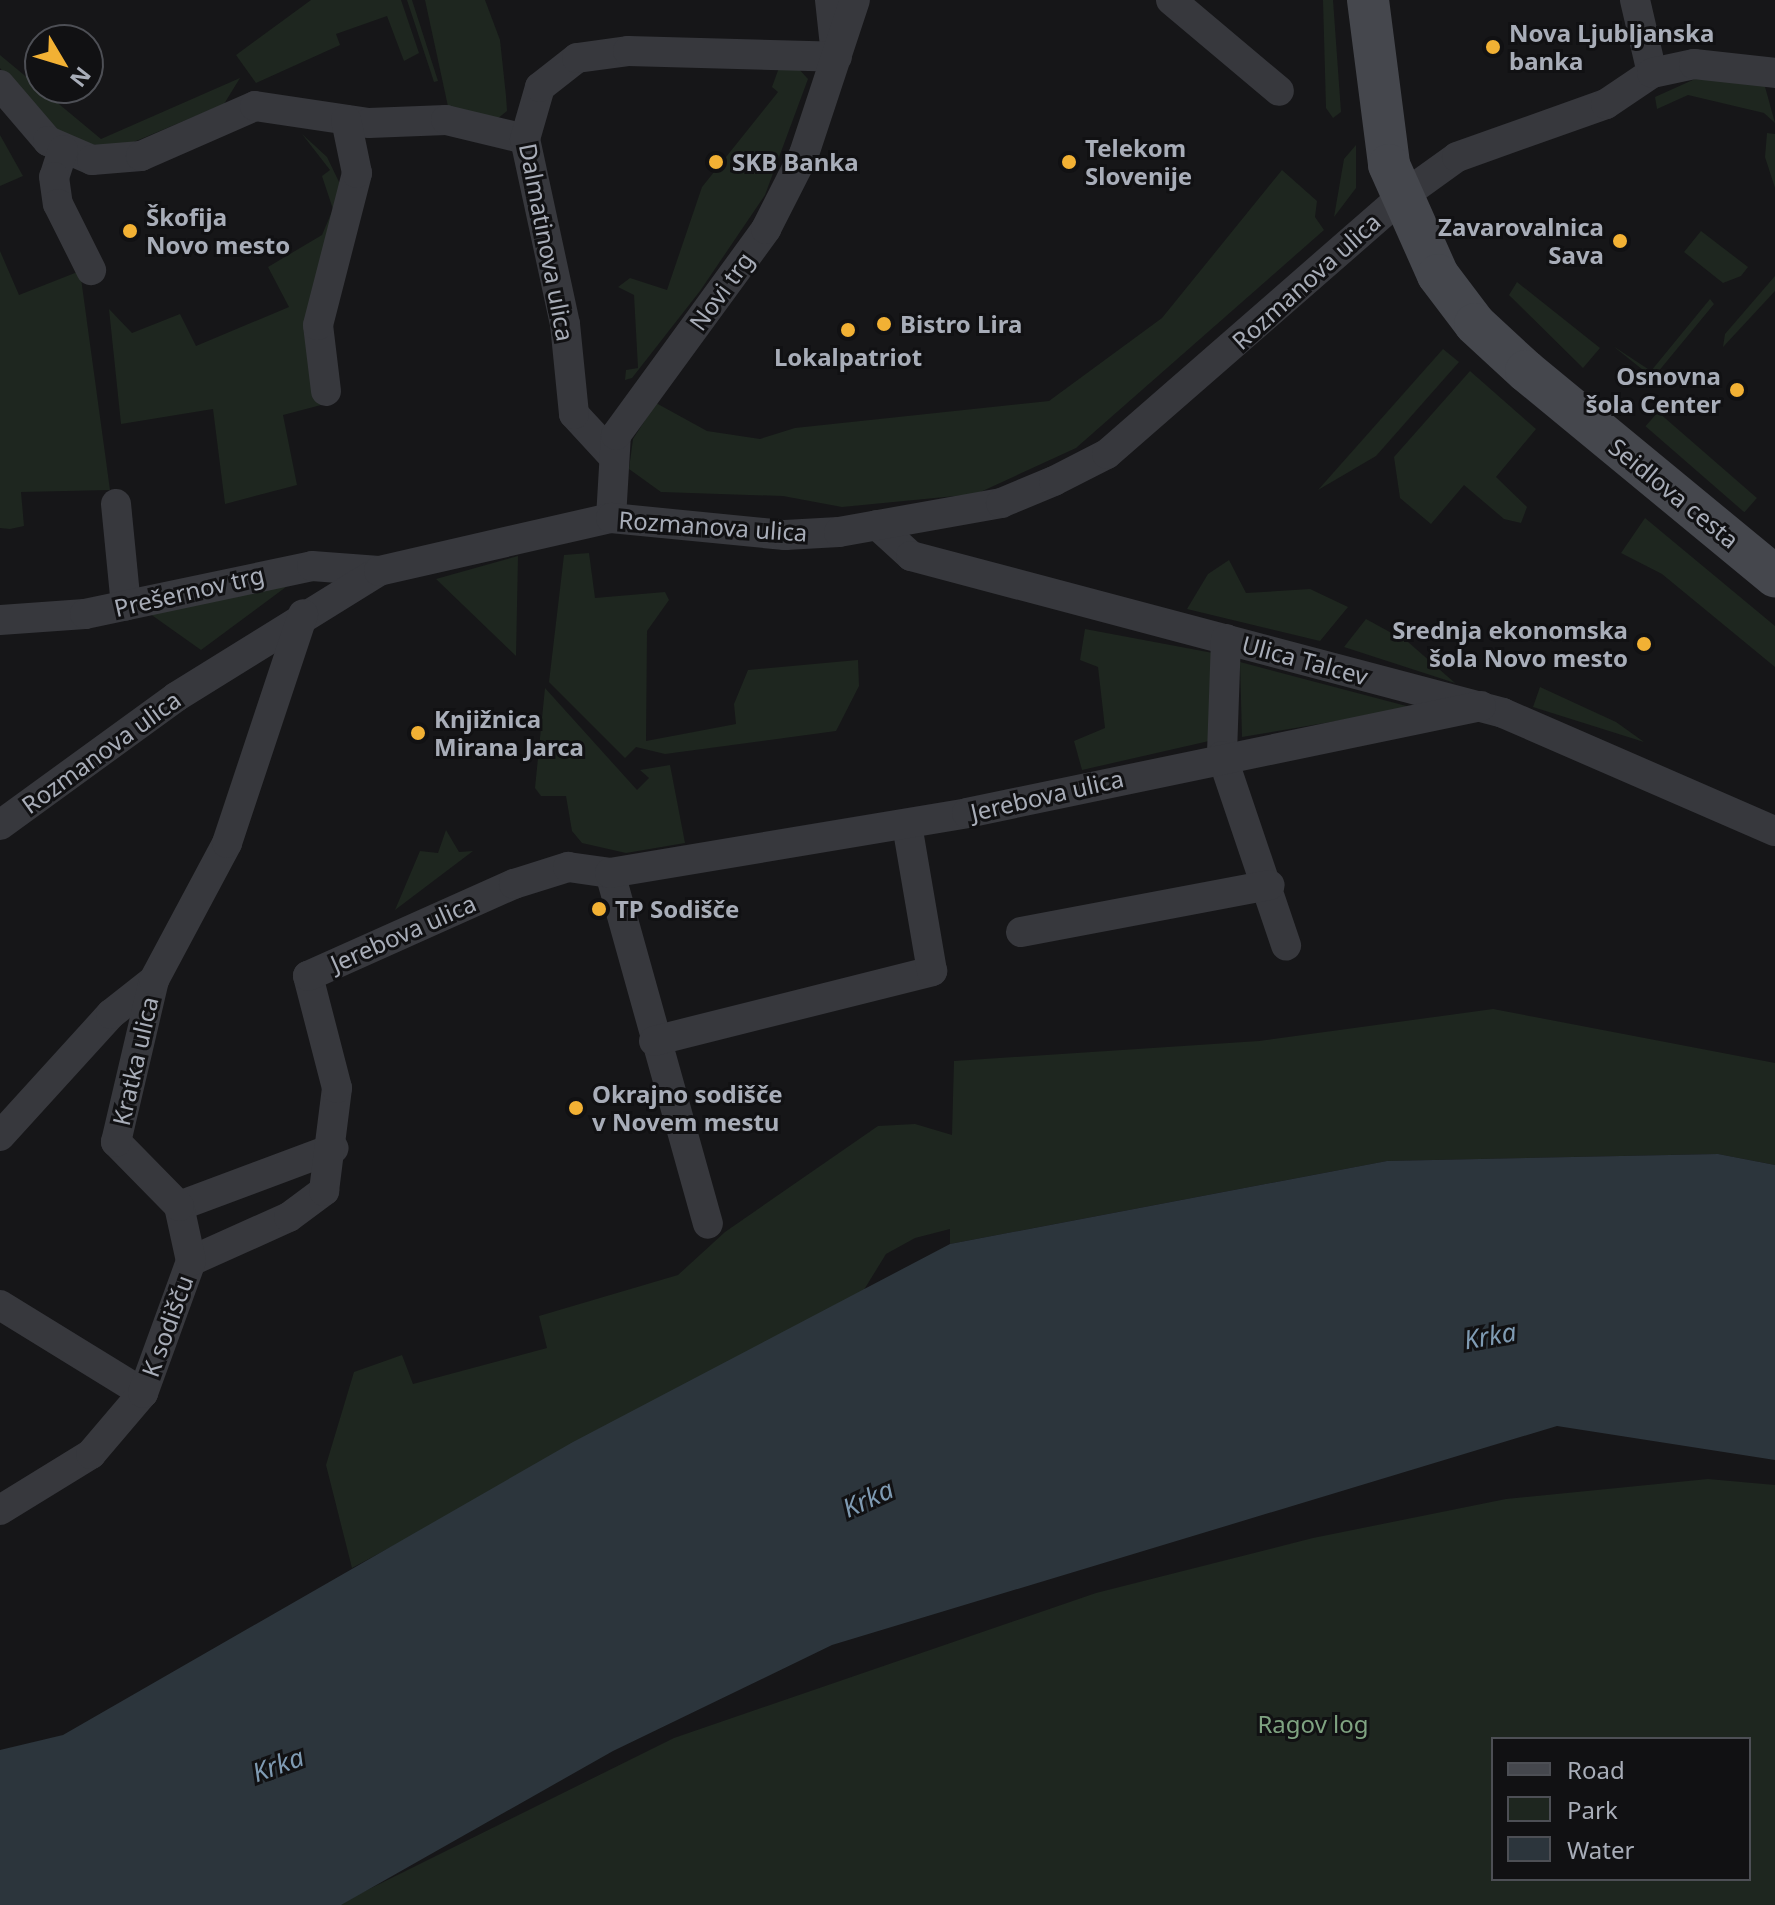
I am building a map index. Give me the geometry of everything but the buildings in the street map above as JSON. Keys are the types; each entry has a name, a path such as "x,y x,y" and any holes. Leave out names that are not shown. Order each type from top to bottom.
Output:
{"street":[{"path":"830,0 837,57"},
{"name":"Novi trg","path":"611,518 610,453 636,402 766,229 804,154 855,0"},
{"path":"1171,0 1279,91"},
{"name":"Seidlova cesta","path":"1368,0 1378,115 1400,198 1438,275 1475,324 1775,576"},
{"path":"1635,0 1652,73 1694,64 1775,73"},
{"name":"Dalmatinova ulica","path":"610,453 574,414 565,324 525,139 540,87 577,58 769,50 837,57"},
{"name":"Rozmanova ulica","path":"0,825 303,614 379,571 611,518 785,535 877,525 1001,503 1107,454 1400,198 1457,157 1606,104 1652,73"},
{"path":"0,85 63,150 92,160 141,156 255,106 346,120 446,120 525,139"},
{"path":"326,391 318,325 357,173 346,120"},
{"path":"63,150 54,177 58,204 91,270"},
{"path":"116,504 126,606"},
{"name":"Ulica Talcev","path":"877,525 911,556 1481,706 1775,831"},
{"name":"Prešernov trg","path":"0,620 126,606 312,566 379,571"},
{"path":"0,1136 111,1014 154,980 227,843 303,614"},
{"path":"1226,639 1222,756 1270,885 1286,945"},
{"name":"Jerebova ulica","path":"334,1148 337,1088 308,976 541,874 568,867 610,873 907,824 1222,756 1481,706"},
{"path":"654,1041 932,971 907,824"},
{"path":"610,873 654,1041 708,1224"},
{"path":"1021,932 1270,885"},
{"name":"Kratka ulica","path":"154,980 116,1142 179,1206"},
{"path":"179,1206 334,1148"},
{"path":"191,1261 289,1217 324,1191 334,1148"},
{"name":"K sodišču","path":"143,1393 191,1261 179,1206"},
{"path":"0,1305 143,1393 91,1454 0,1510"}],"green space":[{"path":"311,0 401,0 419,53 404,61 387,16 336,34 340,45 256,83 236,55"},
{"path":"407,0 412,0 438,81 434,82"},
{"path":"425,0 485,0 500,40 506,96 507,111 497,119 449,111"},
{"path":"1323,0 1333,0 1341,112 1333,118 1326,108"},
{"path":"0,55 24,75 24,100 0,68"},
{"path":"780,65 798,68 808,79 765,195 700,291 632,378 625,380 626,370 638,368 634,295 618,287 630,278 667,290 702,187 778,92 772,87"},
{"path":"240,78 224,104 129,144 101,146 69,140 28,104 59,104 101,139"},
{"path":"1695,79 1764,83 1775,123 1764,113 1688,95 1657,109 1655,97"},
{"path":"1767,133 1775,134 1775,188 1765,157"},
{"path":"302,134 327,157 340,184 307,345 321,405 283,415 297,485 225,504 213,409 121,424 109,309 132,333 180,314 196,346 289,307 268,267 322,235 333,209 322,176 330,170"},
{"path":"0,135 23,176 0,186"},
{"path":"1356,145 1356,188 1334,217 1344,159"},
{"path":"1282,170 1317,201 1315,217 1324,230 1076,448 976,494 842,507 783,496 661,492 629,469 633,439 656,403 707,431 760,439 795,428 1049,401 1162,318"},
{"path":"1701,231 1748,267 1741,276 1723,283 1684,252"},
{"path":"0,251 19,295 80,271 110,490 21,492 24,526 10,529 0,528"},
{"path":"1775,276 1775,291 1723,347 1725,334"},
{"path":"1517,282 1600,348 1583,368 1509,295"},
{"path":"1710,299 1714,304 1653,378 1613,346 1651,371"},
{"path":"1443,349 1459,362 1376,456 1318,490"},
{"path":"1470,371 1536,429 1496,477 1527,507 1521,523 1504,519 1464,485 1431,524 1400,498 1394,457"},
{"path":"1658,412 1757,498 1744,512 1646,426"},
{"path":"1645,518 1775,626 1775,667 1662,574 1621,553"},
{"path":"589,553 595,598 665,592 669,600 647,631 646,741 736,724 734,704 748,670 858,660 859,686 836,731 665,754 636,747 625,758 549,682 564,555"},
{"path":"518,556 516,656 436,579"},
{"path":"1229,560 1246,593 1310,589 1348,607 1320,641 1187,609 1208,574"},
{"path":"294,581 201,650 146,611"},
{"path":"1366,619 1408,642 1455,683 1344,647"},
{"path":"1085,629 1213,653 1209,741 1082,770 1074,741 1105,728 1098,667 1080,660"},
{"path":"1240,662 1414,708 1242,737"},
{"path":"1540,687 1616,722 1644,742 1533,707"},
{"path":"545,688 637,790 649,778 640,770 670,765 685,843 626,853 582,843 572,831 566,796 541,796 535,788"},
{"path":"446,830 459,852 473,851 395,910 420,851 438,853"},
{"path":"1493,1009 1775,1063 1775,1165 1718,1154 1387,1161 950,1244 950,1229 915,1238 886,1254 862,1293 352,1568 326,1465 354,1372 402,1355 413,1384 547,1348 539,1316 678,1275 725,1232 878,1126 915,1124 952,1135 954,1061 1259,1041"},
{"name":"Ragov log","path":"1708,1479 1775,1485 1775,1905 337,1905 674,1738 1096,1593 1313,1538 1506,1499"}],"water":[{"name":"Krka","path":"1718,1154 1775,1165 1775,1460 1557,1426 832,1645 613,1751 341,1905 0,1905 0,1750 63,1735 573,1442 950,1244 1387,1161"}],"place":[{"name":"Nova Ljubljanska banka","path":"1493,47"},
{"name":"SKB Banka","path":"716,162"},
{"name":"Telekom Slovenije","path":"1069,162"},
{"name":"Škofija Novo mesto","path":"130,231"},
{"name":"Zavarovalnica Sava","path":"1620,241"},
{"name":"Bistro Lira","path":"884,324"},
{"name":"Lokalpatriot","path":"848,330"},
{"name":"Osnovna šola Center","path":"1737,390"},
{"name":"Srednja ekonomska šola Novo mesto","path":"1644,644"},
{"name":"Knjižnica Mirana Jarca","path":"418,733"},
{"name":"TP Sodišče","path":"599,909"},
{"name":"Okrajno sodišče v Novem mestu","path":"576,1108"}]}
